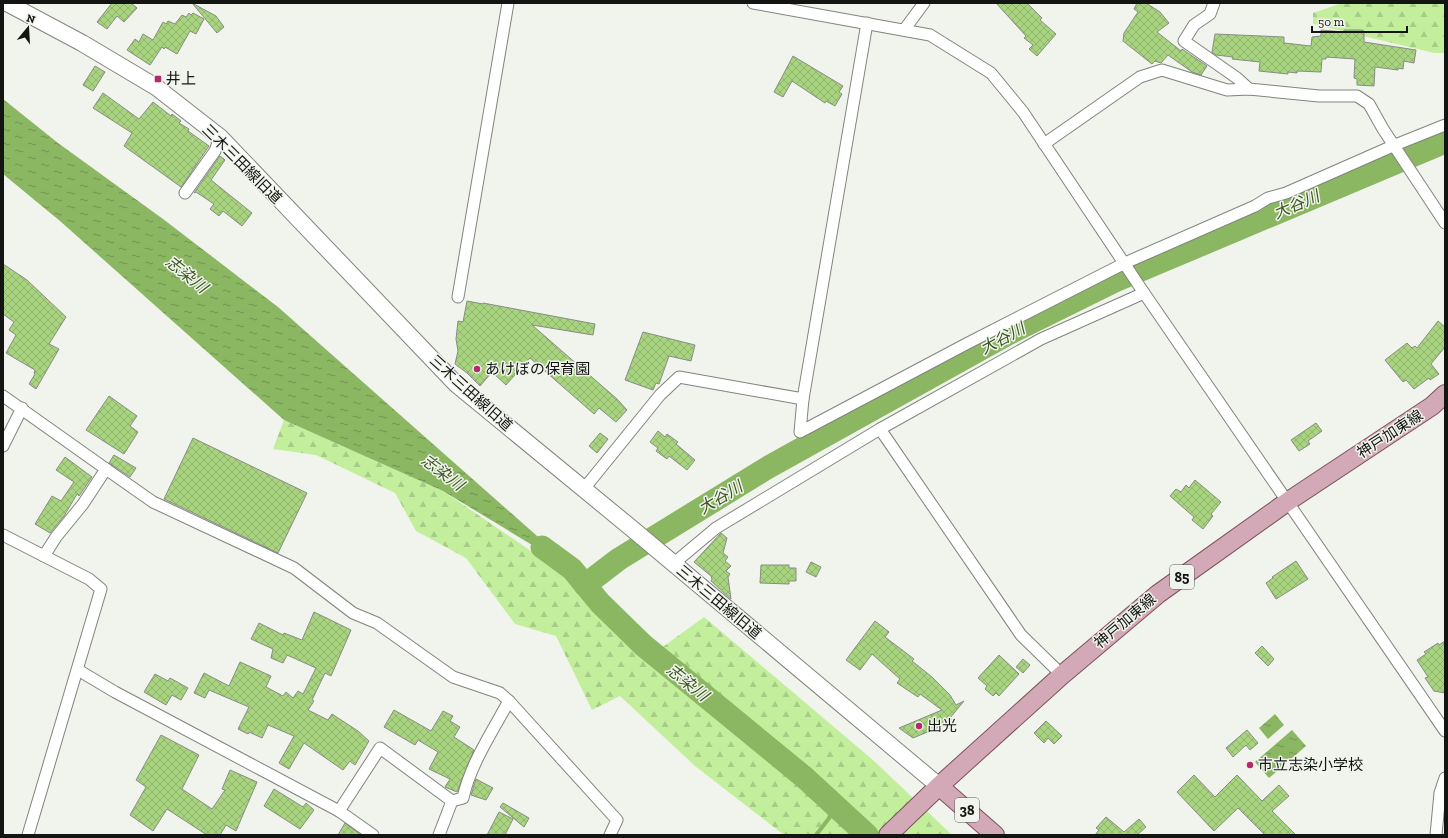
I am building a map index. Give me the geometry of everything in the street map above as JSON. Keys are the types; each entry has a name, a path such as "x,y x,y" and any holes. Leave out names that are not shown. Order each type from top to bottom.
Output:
{"main road":[{"name":"神戸加東線","path":"939,786 1062,674 1158,594 1287,502 1432,406 1445,394"},
{"name":"38","path":"888,835 939,786 994,835"}],"street":[{"name":"三木三田線旧道","path":"7,3 156,87 220,137 456,384 583,490 630,526 673,564 939,786"},
{"path":"458,297 508,3"},
{"path":"753,3 930,35 991,73 1023,112 1126,263 1144,294 1287,502 1441,718 1445,731"},
{"path":"904,30 911,18 924,3"},
{"path":"1214,3 1210,14 1194,25 1184,40 1237,78 1249,89"},
{"path":"866,23 803,399 800,432 968,343 1126,263 1255,206 1268,198 1286,193 1445,126"},
{"path":"1044,144 1140,77 1162,70 1226,90 1249,89 1319,96 1358,96 1369,104 1410,171 1445,223"},
{"path":"185,193 215,151 220,137"},
{"path":"673,564 716,528 880,429 1041,339 1144,294"},
{"path":"583,490 660,395 679,377 803,399"},
{"path":"3,396 153,502 294,568 353,613 377,624 452,677 500,693 617,820 610,835"},
{"path":"3,446 22,408"},
{"path":"880,429 1021,635 1062,674"},
{"path":"44,556 56,537 83,504 106,469"},
{"path":"3,535 89,579 101,589 28,835"},
{"path":"78,670 115,692 339,811 373,835"},
{"path":"339,811 380,748 452,800 463,798 465,789 486,742 509,701"},
{"path":"1436,835 1440,793 1445,778"},
{"path":"439,835 452,800"}],"green space":[{"path":"1342,3 1445,3 1445,53 1434,53 1313,24 1313,13"},
{"path":"284,420 443,491 550,564 649,657 704,617 873,760 952,835 784,835 695,766 620,696 592,710 556,636 515,624 466,558 416,531 395,493 316,455 273,449"}],"water":[{"path":"3,99 58,143 163,219 278,307 580,574 443,491 284,420 60,221 3,174"},
{"path":"1275,714 1284,725 1268,739 1259,728"},
{"path":"1292,730 1306,746 1269,778 1255,762"}],"building":[{"path":"112,3 131,3 137,8 124,22 117,16 107,29 97,22"},
{"path":"192,3 216,16 224,27 217,33"},
{"path":"996,3 1027,3 1042,18 1040,20 1056,34 1037,56 1029,49 1033,45 1024,38 1026,36"},
{"path":"1137,3 1146,3 1160,12 1169,23 1157,32 1181,51 1182,49 1207,66 1201,75 1192,72 1168,55 1161,63 1155,61 1152,64 1123,41 1124,33 1138,12 1134,9"},
{"path":"189,13 191,15 193,13 204,19 196,34 190,31 177,54 165,47 164,49 162,47 150,65 127,50 135,39 139,42 143,34 153,40 163,22 166,24 168,21 175,24 182,15 186,17"},
{"path":"1321,30 1344,32 1344,30 1362,30 1364,31 1364,42 1416,50 1414,63 1404,61 1403,69 1398,68 1398,70 1375,67 1374,86 1357,85 1357,79 1354,78 1355,59 1326,57 1326,59 1322,59 1321,72 1297,71 1297,73 1288,72 1288,74 1259,71 1260,62 1232,59 1233,57 1216,55 1212,52 1215,34 1284,37 1284,43 1311,46 1312,37 1321,36"},
{"path":"793,56 843,86 839,92 842,94 835,106 826,101 825,103 792,81 783,97 774,92"},
{"path":"95,66 105,72 93,91 83,85"},
{"path":"103,93 139,119 153,102 171,116 172,114 181,121 179,123 189,129 188,131 209,146 181,187 124,146 132,133 93,108"},
{"path":"220,156 225,160 211,180 252,213 242,226 223,211 219,216 210,209 214,204 196,192 194,193"},
{"path":"3,264 27,280 66,317 49,344 59,349 36,389 29,384 35,374 35,370 6,353 16,335 9,330 14,322 3,314"},
{"path":"467,301 595,324 593,335 532,325 617,399 627,410 616,422 599,408 594,414 530,358 506,385 492,372 480,386 455,364 458,351 456,339 458,321 463,322"},
{"path":"1438,321 1445,327 1445,347 1431,364 1439,374 1430,380 1429,378 1414,389 1406,380 1403,382 1385,360 1407,343 1412,348 1415,346 1417,348"},
{"path":"643,332 695,345 691,361 669,356 659,384 656,383 653,390 625,380"},
{"path":"109,396 137,416 130,426 138,432 124,454 86,430"},
{"path":"1316,423 1322,431 1308,441 1310,444 1299,451 1291,440"},
{"path":"658,431 665,437 667,434 678,442 676,444 695,460 687,470 669,456 667,459 656,451 658,448 650,442"},
{"path":"600,433 608,439 597,453 589,446"},
{"path":"193,438 307,493 278,553 164,499"},
{"path":"114,455 136,468 130,477 109,463"},
{"path":"65,457 92,477 79,496 77,494 64,516 50,533 35,524 52,496 61,501 74,482 56,470"},
{"path":"1195,480 1221,502 1211,514 1213,516 1203,529 1192,520 1194,517 1170,496 1176,489 1181,492 1186,485 1189,488"},
{"path":"721,533 727,538 723,553 728,557 725,561 731,566 726,571 730,574 728,577 731,599 711,581 711,576 694,562"},
{"path":"1296,561 1308,579 1276,599 1266,583 1273,578 1272,577"},
{"path":"811,562 821,567 816,577 806,572"},
{"path":"761,565 789,565 789,568 796,568 796,581 789,581 789,584 760,583"},
{"path":"314,612 351,630 331,676 325,673 312,700 314,701 308,710 328,720 332,714 358,731 369,741 355,765 350,761 343,770 304,743 289,769 279,763 294,736 268,725 262,738 249,732 248,734 238,729 249,707 209,690 205,698 194,693 204,673 229,686 240,662 271,676 266,687 283,696 286,692 293,698 298,691 303,694 316,668 287,655 283,663 271,658 273,649 251,639 259,623 283,635 284,633 302,640"},
{"path":"875,621 889,632 885,637 914,659 912,661 932,677 950,695 956,705 964,701 950,718 954,721 913,738 899,728 942,710 920,694 918,697 897,683 900,679 872,654 860,670 846,660"},
{"path":"1445,641 1445,693 1434,691 1425,678 1428,677 1417,660 1426,654 1424,652 1438,643 1439,645"},
{"path":"1262,646 1274,659 1268,666 1255,653"},
{"path":"999,655 1019,674 999,696 996,693 993,696 985,689 987,686 978,678"},
{"path":"1023,659 1030,665 1023,673 1016,667"},
{"path":"155,674 168,681 170,678 188,688 181,700 172,695 166,705 144,692"},
{"path":"394,710 431,731 443,711 453,716 450,721 460,727 454,737 474,750 457,792 445,787 450,779 429,769 438,752 418,740 415,745 384,727"},
{"path":"1046,721 1062,736 1054,744 1048,738 1044,743 1034,733"},
{"path":"1247,730 1258,743 1250,750 1246,745 1233,757 1226,748"},
{"path":"161,735 199,755 182,789 212,809 225,790 222,789 230,770 257,782 236,831 226,825 220,835 207,835 167,809 153,831 130,815 146,787 136,780"},
{"path":"1194,775 1215,797 1237,775 1262,801 1279,785 1289,796 1272,811 1296,835 1265,835 1238,808 1214,831 1177,792"},
{"path":"476,779 493,788 486,800 471,795"},
{"path":"274,789 303,807 306,803 314,810 300,829 264,806"},
{"path":"503,803 529,818 524,827 500,807"},
{"path":"499,812 513,819 505,835 487,835"},
{"path":"1106,817 1124,832 1139,819 1146,827 1137,835 1095,835 1099,830 1096,828"},
{"path":"345,823 361,835 338,835"}],"waterway":[{"name":"大谷川","path":"585,585 619,559 767,468 1008,334 1115,281 1445,142"},
{"name":"志染川","path":"542,547 572,569 600,603 643,645 804,777 867,835"},
{"path":"816,835 837,808"}],"place":[{"name":"井上","path":"158,79"},
{"name":"あけぼの保育園","path":"477,369"},
{"name":"出光","path":"919,726"},
{"name":"市立志染小学校","path":"1250,765"}]}
